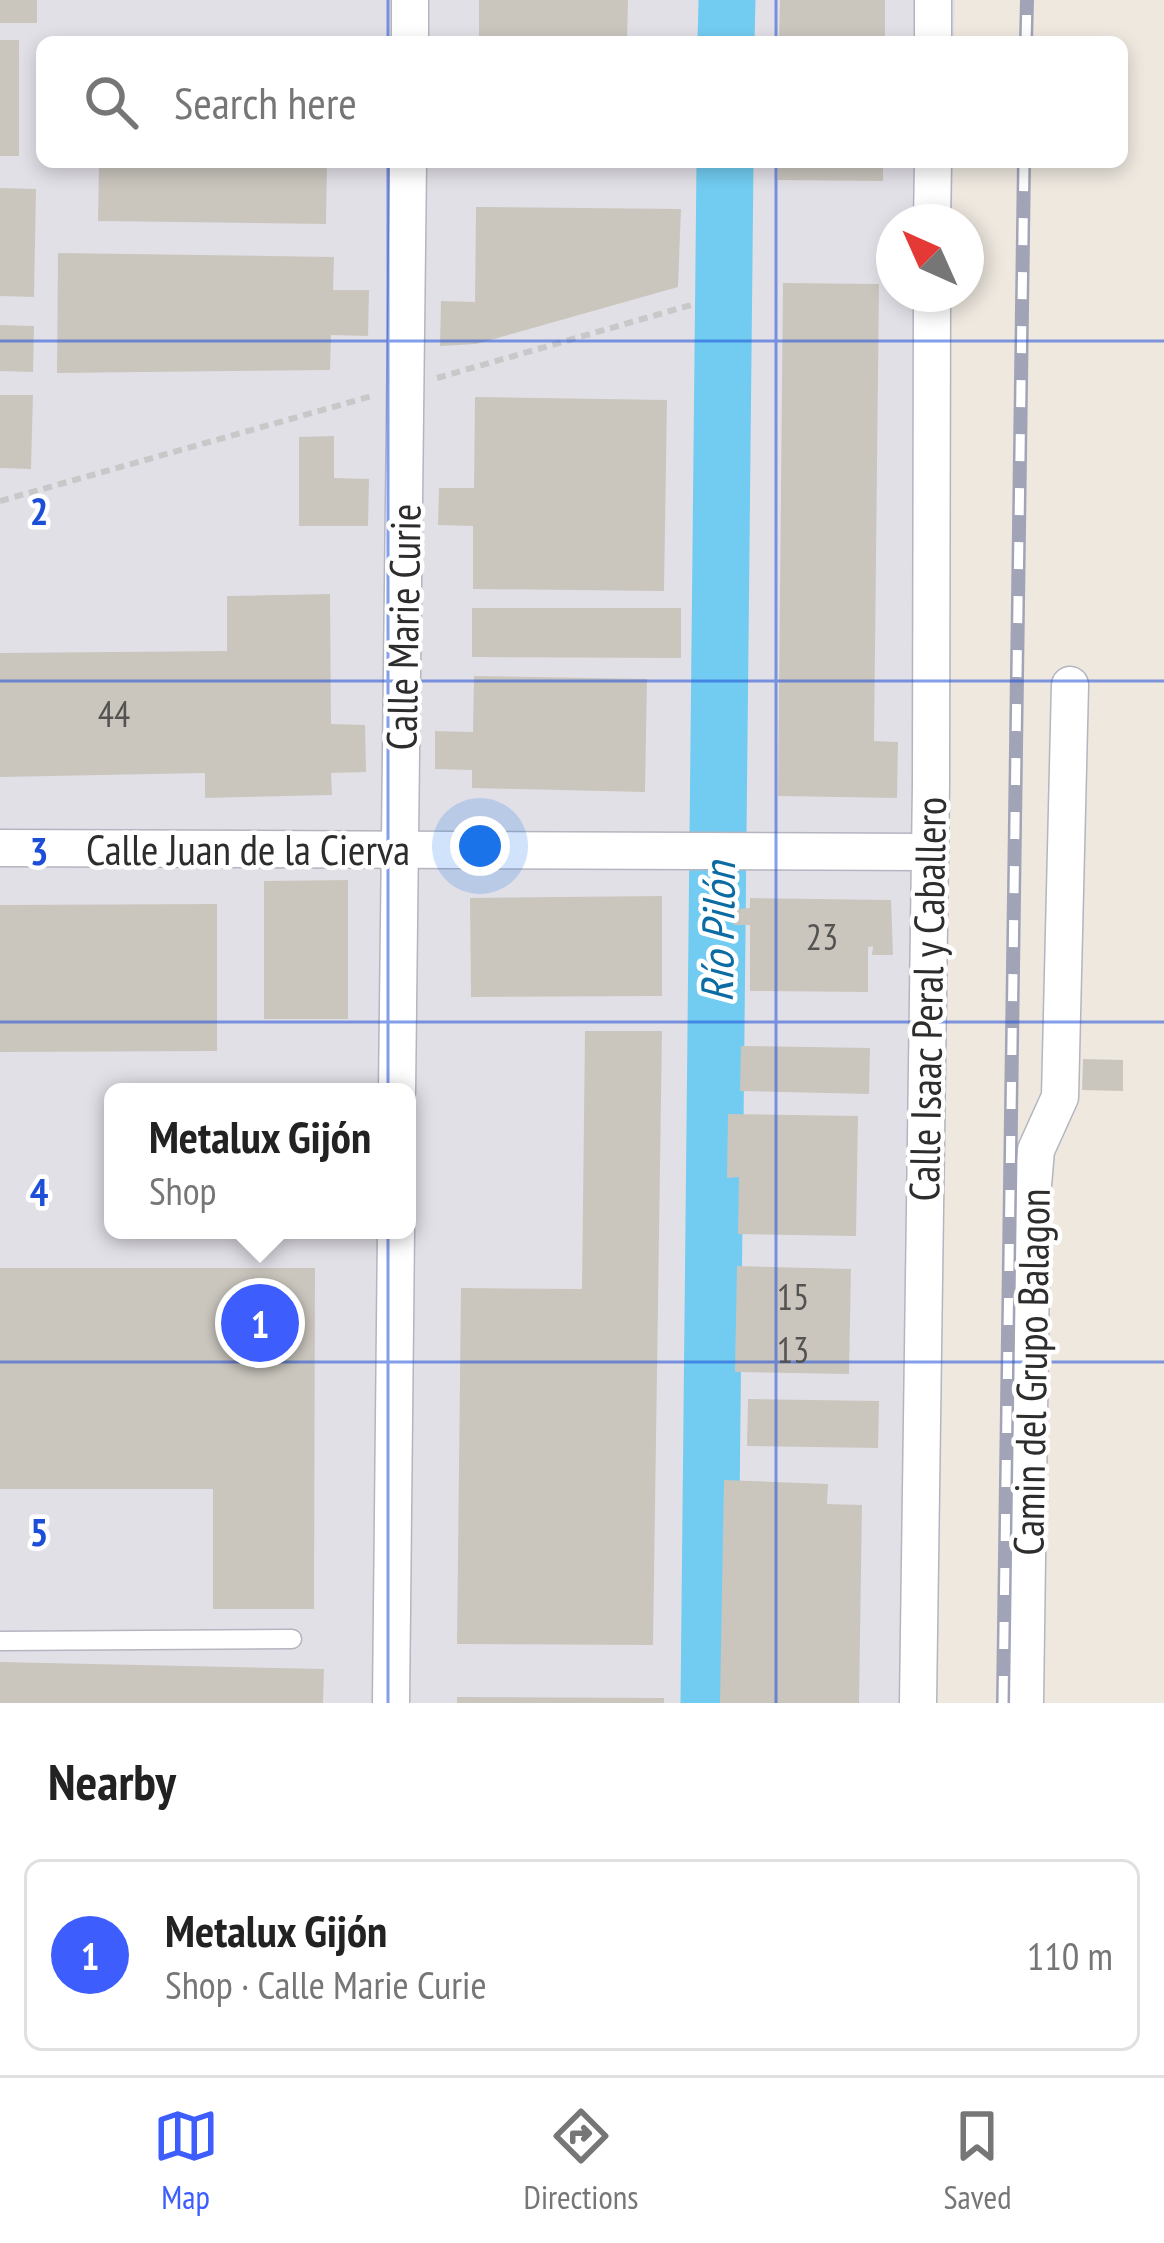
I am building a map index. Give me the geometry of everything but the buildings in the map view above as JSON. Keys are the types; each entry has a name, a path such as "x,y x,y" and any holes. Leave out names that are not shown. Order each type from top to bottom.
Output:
{"street":[{"path":"410,0 410,36"},
{"path":"933,0 933,36"},
{"name":"Calle Marie Curie","path":"398,1083 408,168"},
{"path":"932,168 932,204"},
{"name":"Calle Isaac Peral y Caballero","path":"918,1703 932,312"},
{"name":"Camin del Grupo Balagon","path":"1025,1703 1032,1197 1036,1150 1060,1097 1070,685"},
{"name":"Calle Juan de la Cierva","path":"0,848 928,852"},
{"path":"391,1703 396,1239"}],"lane":[{"path":"0,1641 292,1639"}],"path":[{"path":"0,501 691,305"}],"shaded area":[{"path":"0,0 955,0 954,36 36,36 36,168 953,168 952,204 876,204 876,312 951,312 936,1703 0,1703"}],"waterway":[{"name":"Río Pilón","path":"726,36 727,0"},
{"name":"Río Pilón","path":"709,1703 725,168"}],"railway":[{"path":"1026,36 1027,0"},
{"path":"1003,1703 1024,168"}],"place":[{"name":"Metalux Gijón","path":"260,1323"}]}
